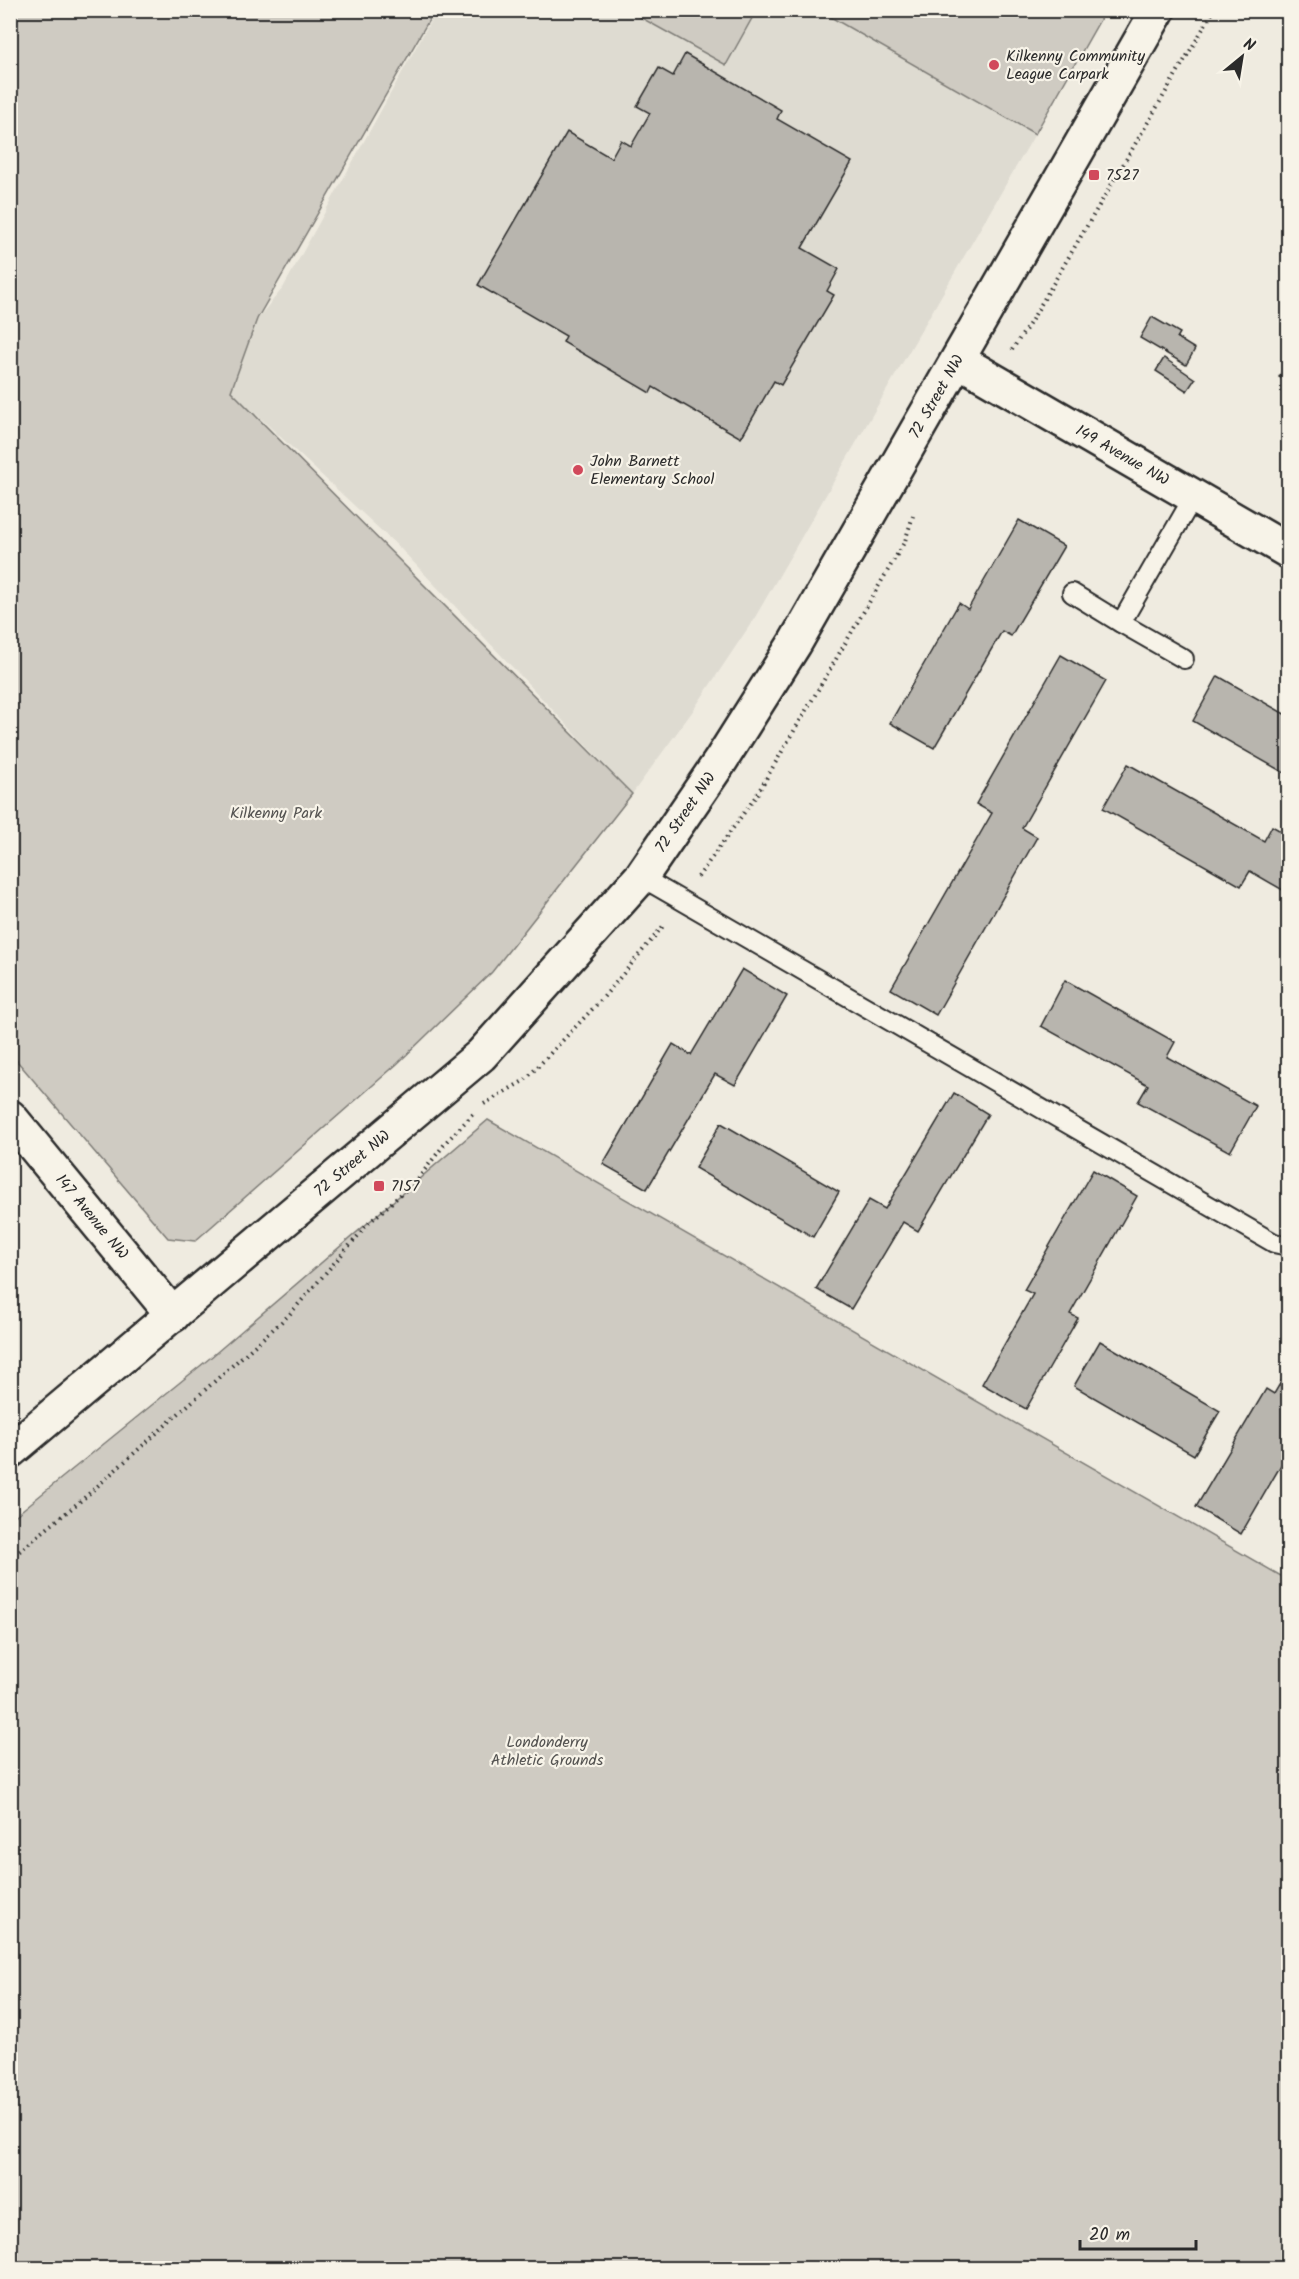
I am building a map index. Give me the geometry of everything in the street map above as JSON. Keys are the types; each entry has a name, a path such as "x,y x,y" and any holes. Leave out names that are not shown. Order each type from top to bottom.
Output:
{"street":[{"name":"72 Street NW","path":"10,1451 481,1055 641,877 721,760 790,651 1158,10"},
{"name":"149 Avenue NW","path":"958,360 1288,550"},
{"name":"147 Avenue NW","path":"10,1117 172,1316"}],"lane":[{"path":"1121,623 1194,496"},
{"path":"1072,593 1184,659"},
{"path":"641,877 1274,1243 1288,1246"}],"path":[{"path":"1020,335 1030,323 1214,10"}],"shaded area":[{"name":"John Barnett Elementary School","path":"436,11 629,11 726,65 756,11 820,11 1035,134 754,619 692,712 632,794 401,549 231,391 257,319 283,288"}],"green space":[{"name":"Kilkenny Park","path":"10,11 434,11 257,319 231,391 632,794 492,972 397,1064 195,1241 168,1238 11,1054"},
{"path":"629,11 756,11 726,65"},
{"name":"Kilkenny Community League Carpark","path":"820,11 1105,11 1035,134"},
{"name":"Londonderry Athletic Grounds","path":"488,1120 1288,1580 1288,2268 11,2268 11,1519 210,1358"}],"building":[{"path":"685,54 781,110 777,119 852,162 802,248 839,269 827,291 834,295 781,385 774,381 741,438 653,387 650,393 563,342 566,336 478,285 567,132 611,158 621,140 631,146 650,113 637,106 659,68 673,76"},
{"path":"1152,317 1180,333 1177,338 1195,349 1186,365 1140,338"},
{"path":"1164,358 1195,379 1187,391 1156,371"},
{"path":"1288,361 1288,382 1279,377"},
{"path":"1019,520 1064,546 1011,636 1002,631 934,748 890,723 959,603 968,609"},
{"path":"1061,655 1106,681 1022,828 1037,837 936,1015 891,989 992,813 976,804"},
{"path":"1218,676 1288,716 1288,775 1193,721"},
{"path":"1128,764 1264,841 1272,826 1288,835 1288,893 1250,871 1241,886 1103,808"},
{"path":"742,969 787,996 735,1085 715,1074 647,1189 603,1164 673,1044 691,1055"},
{"path":"1065,980 1175,1042 1167,1057 1256,1106 1230,1152 1138,1102 1148,1085 1041,1026"},
{"path":"954,1093 988,1114 918,1231 903,1222 851,1309 816,1289 869,1200 885,1209"},
{"path":"721,1123 839,1192 813,1237 695,1168"},
{"path":"1093,1170 1137,1196 1070,1314 1078,1318 1026,1409 982,1384 1033,1294 1024,1290"},
{"path":"1100,1341 1220,1411 1194,1455 1074,1386"},
{"path":"1288,1370 1288,1453 1241,1534 1196,1507 1266,1389 1274,1394"}],"place":[{"name":"Kilkenny Community League Carpark","path":"994,65"},
{"name":"7527","path":"1094,175"},
{"name":"John Barnett Elementary School","path":"578,470"},
{"name":"7157","path":"379,1186"}]}
